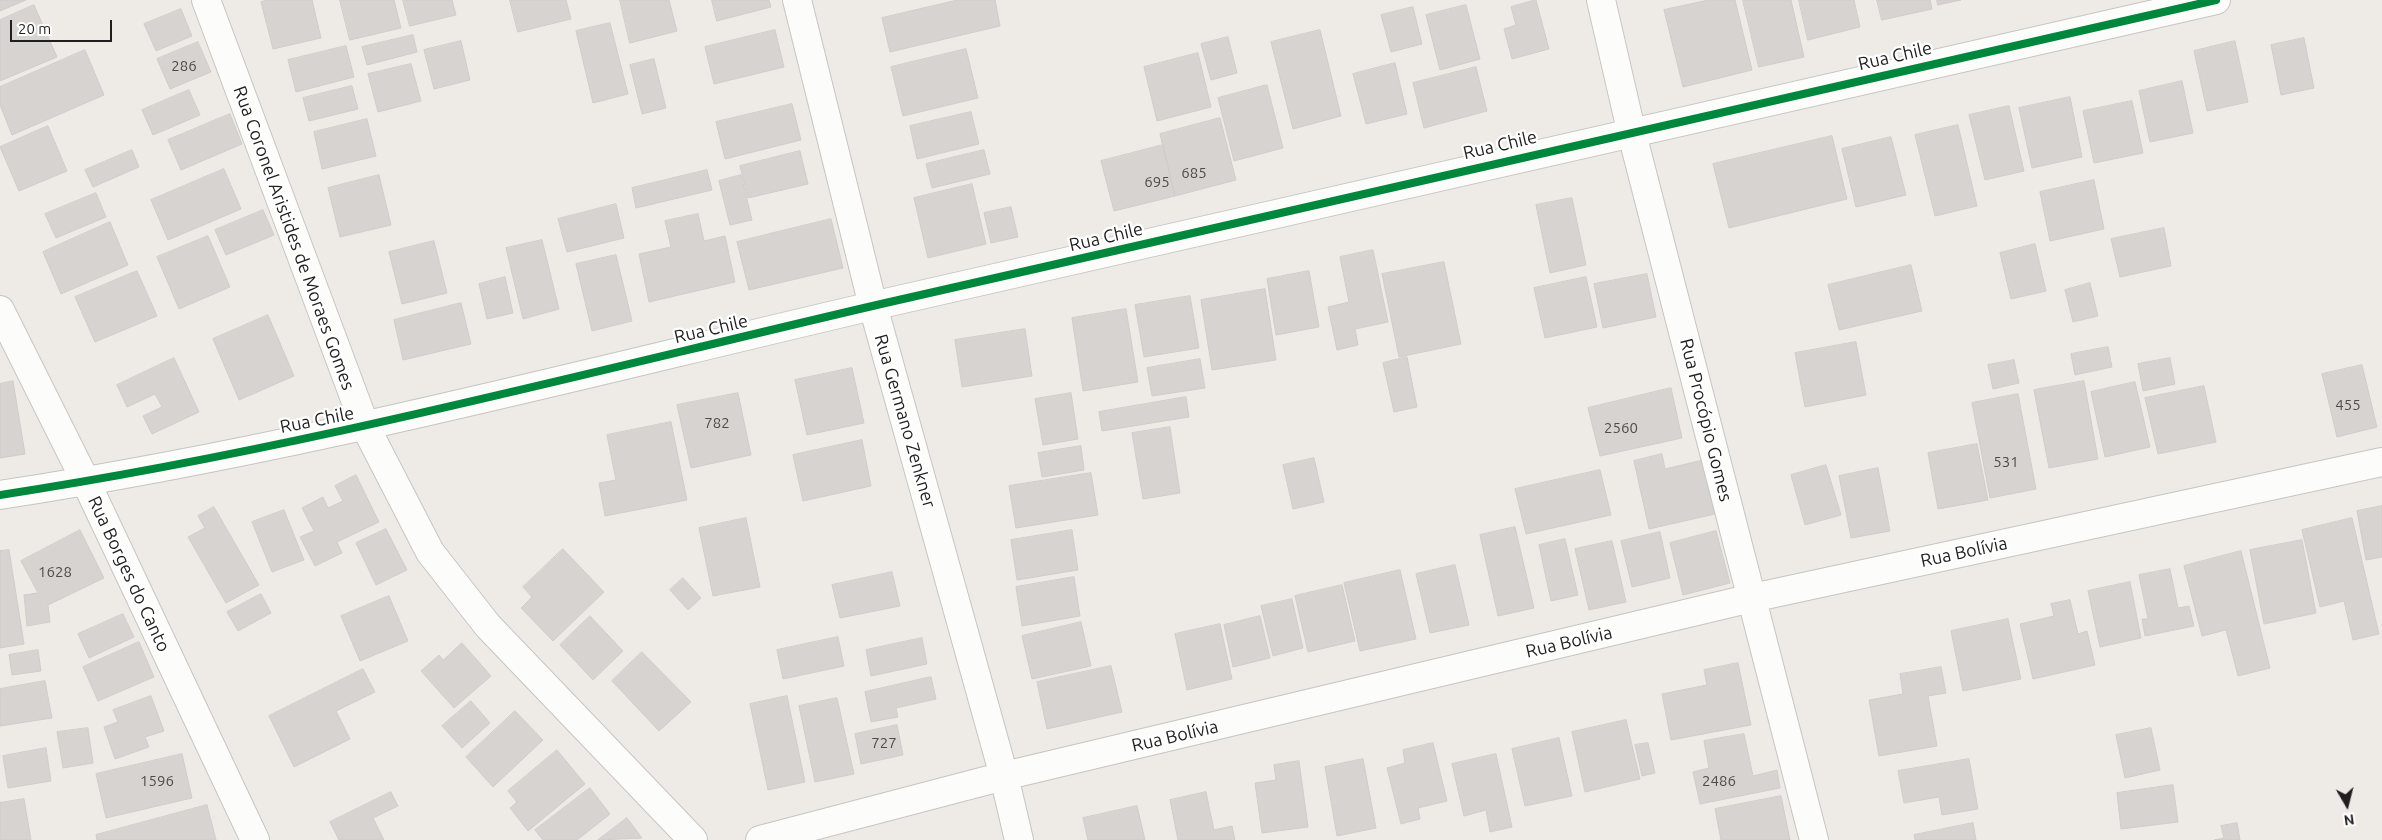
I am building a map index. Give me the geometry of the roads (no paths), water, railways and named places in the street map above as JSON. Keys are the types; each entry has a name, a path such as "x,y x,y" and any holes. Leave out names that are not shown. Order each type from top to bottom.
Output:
{"street":[{"name":"Rua Coronel Aristides de Moraes Gomes","path":"206,0 365,426 430,552 477,611 693,840"},
{"name":"Rua Germano Zenkner","path":"797,0 873,306 1004,776 1019,840"},
{"name":"Rua Procópio Gomes","path":"1601,0 1631,130 1814,840"},
{"name":"Rua Chile","path":"0,495 86,482 365,426 1631,130 2216,0"},
{"name":"Rua Borges do Canto","path":"0,310 86,482 255,840"},
{"name":"Rua Bolívia","path":"760,840 1004,776 1752,598 2382,462"}]}
